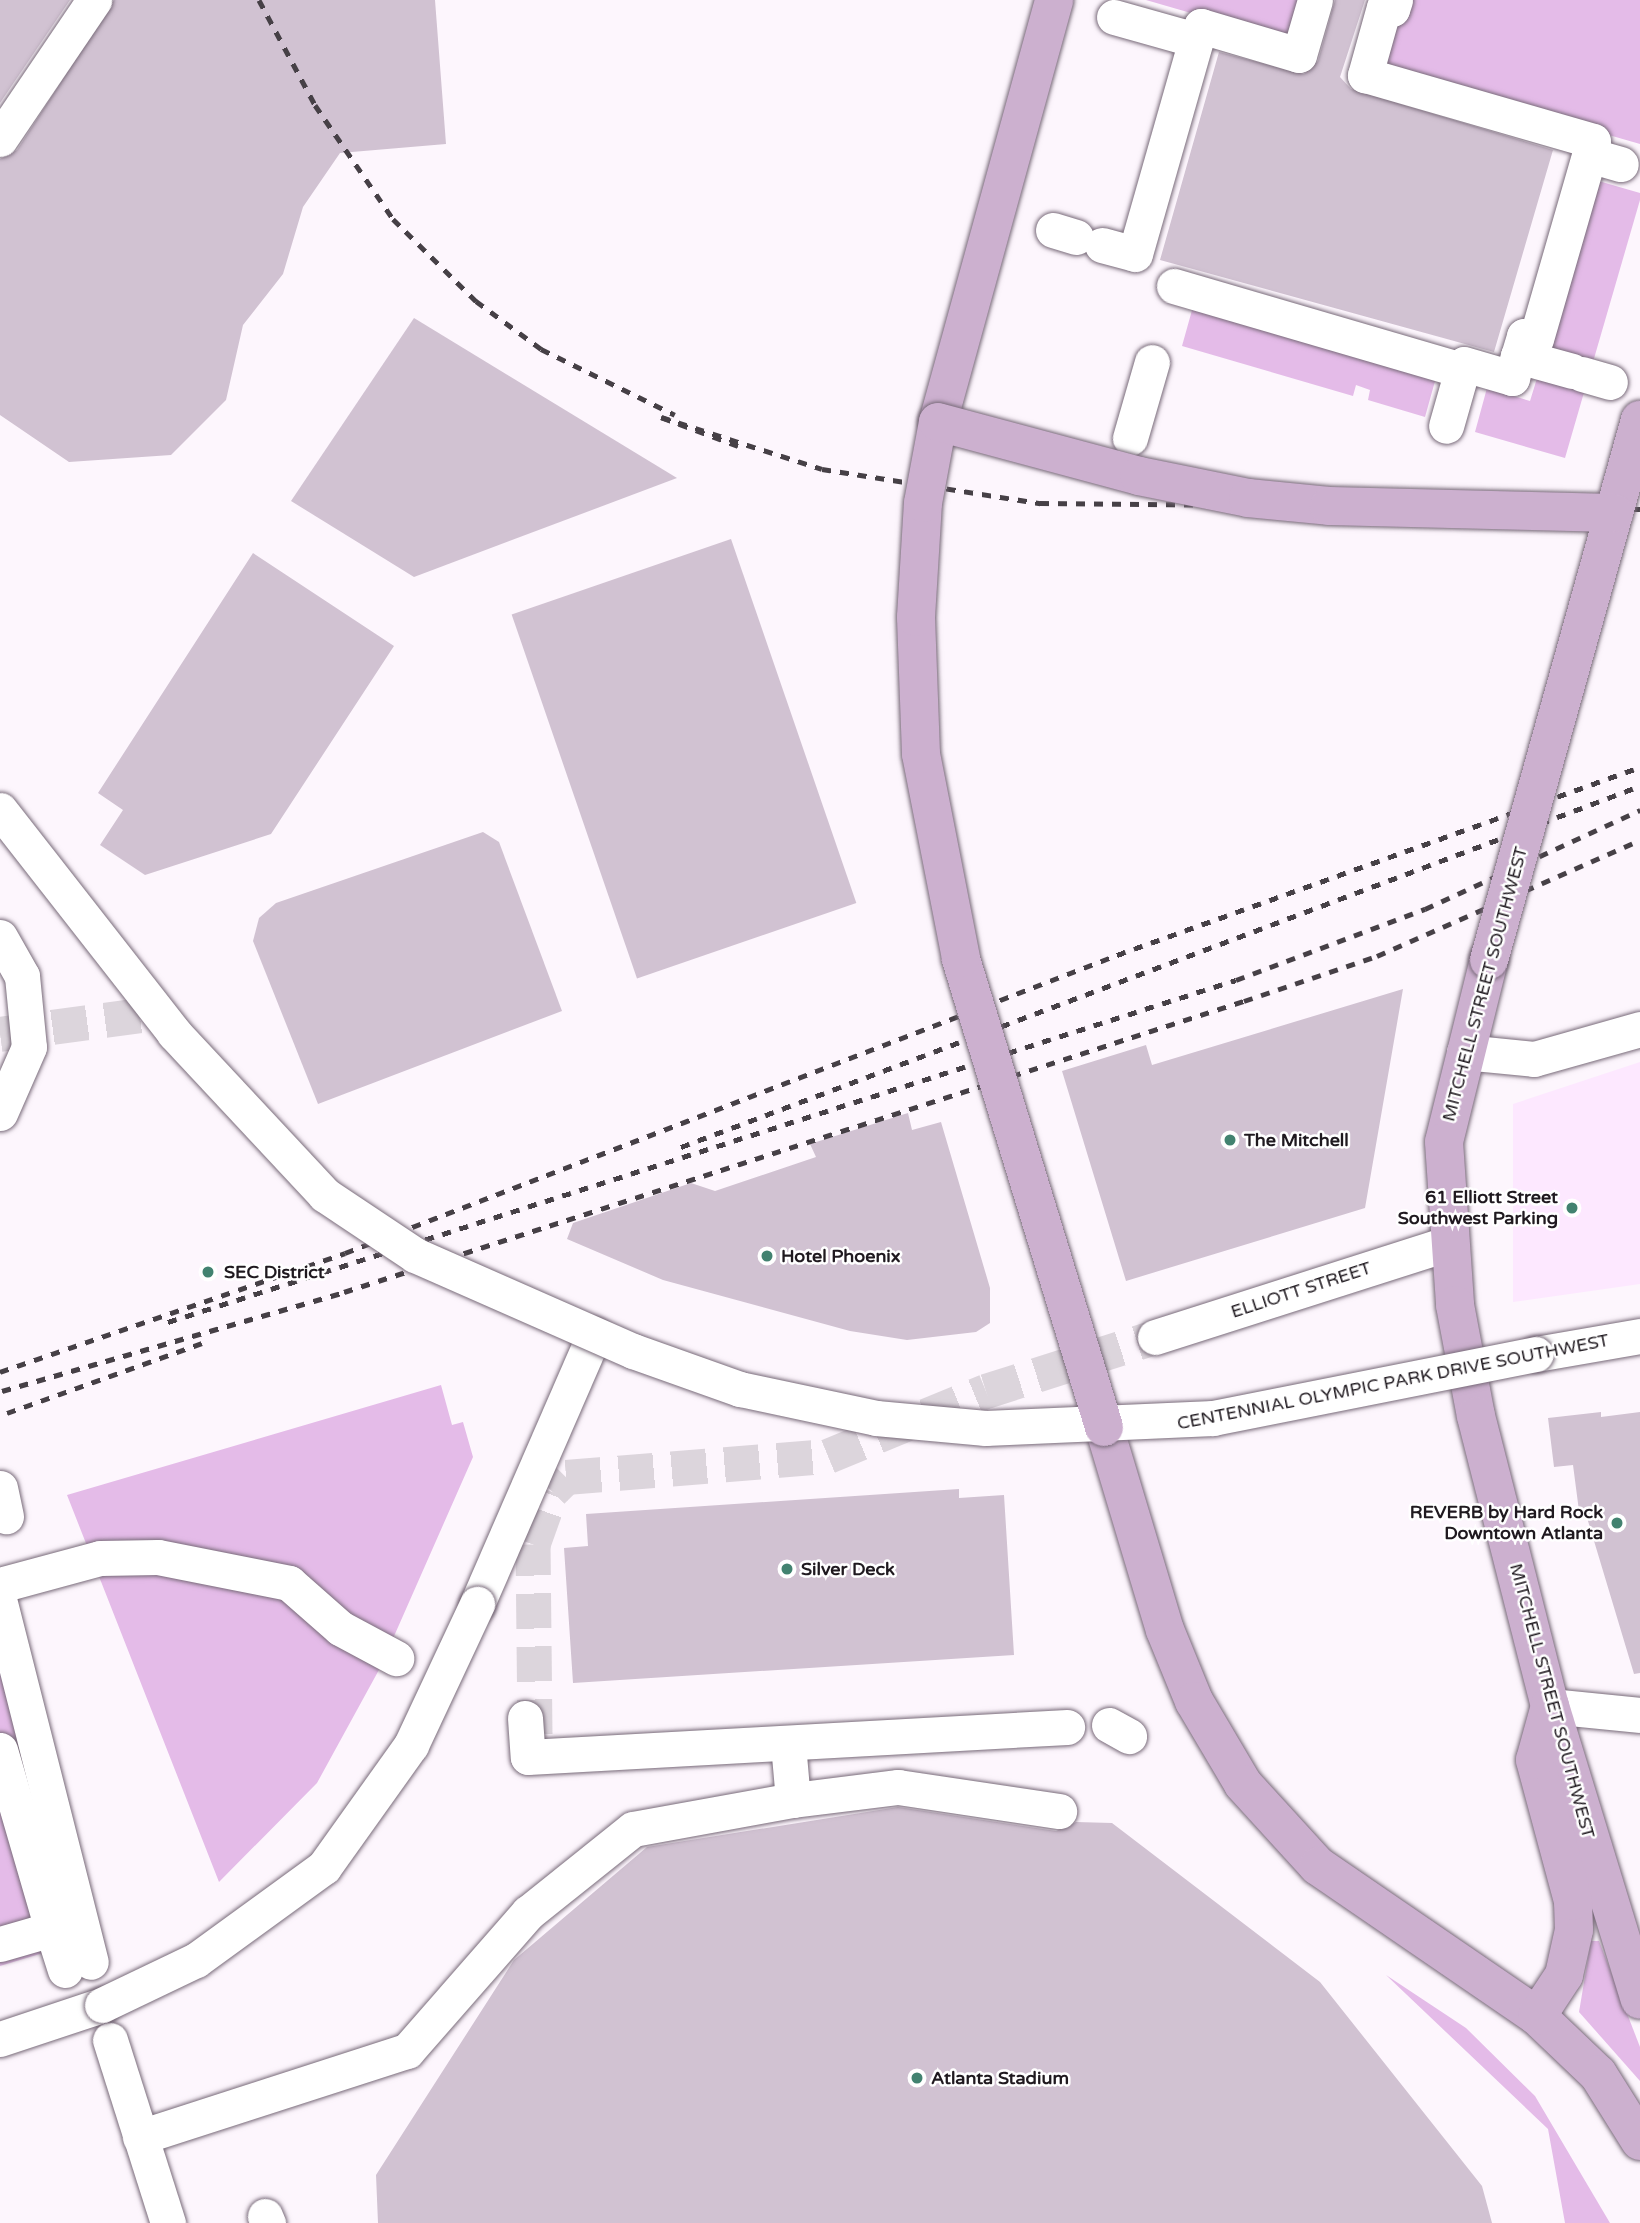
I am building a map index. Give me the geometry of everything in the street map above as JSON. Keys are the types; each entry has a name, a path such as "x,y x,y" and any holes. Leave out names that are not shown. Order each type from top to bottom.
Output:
{"main road":[{"path":"1054,0 938,422 923,503 915,617 923,767 961,958 1166,1630 1215,1742 1243,1784 1318,1866 1537,2016 1598,2074 1640,2141"},
{"name":"MITCHELL STREET SOUTHWEST","path":"1640,420 1464,1052 1444,1142 1447,1244 1476,1416 1550,1706 1640,2000"},
{"path":"938,422 1139,477 1248,498 1340,507 1614,513"},
{"path":"1537,2016 1564,1975 1574,1930 1573,1901 1535,1760 1550,1706"}],"street":[{"path":"0,139 94,0"},
{"path":"1315,0 1299,55 1201,26 1132,268 1175,281 1172,290 1321,325 1462,370"},
{"path":"1395,0 1392,9 1384,7 1365,75 1593,141 1605,159 1536,339 1524,336 1512,378 1464,364 1446,426"},
{"path":"1114,17 1196,40"},
{"path":"1077,237 1135,254"},
{"path":"1518,356 1588,376"},
{"path":"1130,438 1152,362"},
{"name":"CENTENNIAL OLYMPIC PARK DRIVE SOUTHWEST","path":"0,810 174,1033 325,1195 415,1255 594,1335 740,1389 876,1418 986,1429 1104,1427 1213,1418 1640,1336"},
{"path":"0,937 22,976 29,1007 29,1047 3,1105"},
{"path":"1464,1052 1534,1059 1640,1029"},
{"name":"ELLIOTT STREET","path":"1155,1337 1447,1244"},
{"path":"0,2039 102,2005 196,1960 261,1917 324,1867 363,1820 411,1745 458,1647 594,1335"},
{"path":"0,1585 100,1558 170,1559 289,1583 340,1628 396,1658"},
{"path":"0,1750 52,1929 78,1966 44,1776 2,1623"},
{"path":"1550,1706 1640,1715"},
{"path":"525,1718 528,1757 1067,1727"},
{"path":"788,1744 793,1800"},
{"path":"0,1789 44,1776"},
{"path":"140,2137 407,2051 528,1913 633,1829 793,1800 898,1787 1059,1811"},
{"path":"0,1944 52,1929"},
{"path":"110,2040 168,2223"}],"shaded area":[{"path":"1146,0 1306,0 1294,43"},
{"path":"1400,0 1640,0 1640,144 1374,67"},
{"path":"1595,180 1640,193 1640,200 1593,362 1546,348"},
{"path":"1194,303 1437,374 1425,417 1368,400 1370,390 1356,385 1353,396 1182,346"},
{"path":"1538,375 1585,389 1565,458 1475,432 1487,388 1530,401"},
{"name":"61 Elliott Street Southwest Parking","path":"1640,1062 1640,1284 1513,1302 1513,1104"},
{"path":"441,1385 452,1425 463,1422 473,1457 380,1668 317,1783 219,1882 67,1495"},
{"path":"0,1642 76,1943 0,1966"},
{"path":"1591,1941 1599,1941 1640,2047 1640,2081 1579,2012"},
{"path":"1386,1975 1466,2028 1535,2096 1610,2223 1565,2223 1548,2129"}],"building":[{"path":"0,0 70,0 0,103"},
{"path":"114,0 435,0 446,144 340,153 303,207 283,274 243,325 226,400 171,455 69,462 0,415 0,159 17,150"},
{"path":"1335,0 1365,0 1340,77 1351,89 1553,150 1494,352 1160,260 1219,52 1304,74 1318,61"},
{"path":"414,318 677,478 414,577 291,501"},
{"path":"731,539 856,903 637,979 512,615"},
{"path":"253,553 394,646 271,834 145,875 100,845 123,810 98,793"},
{"path":"483,832 499,842 562,1011 318,1104 253,941 259,918 276,903"},
{"name":"The Mitchell","path":"1403,989 1365,1208 1126,1281 1062,1071 1146,1045 1152,1065"},
{"path":"908,1113 912,1130 941,1122 990,1288 990,1323 976,1332 907,1340 850,1331 663,1280 567,1239 573,1223 691,1183 715,1191 816,1157 810,1144"},
{"name":"REVERB by Hard Rock Downtown Atlanta","path":"1601,1412 1601,1417 1640,1412 1640,1673 1634,1674 1585,1511 1579,1511 1573,1465 1554,1467 1548,1418"},
{"name":"Silver Deck","path":"959,1489 959,1498 1004,1495 1014,1655 573,1683 564,1548 588,1546 586,1514"},
{"name":"Atlanta Stadium","path":"898,1807 1056,1831 1076,1822 1112,1823 1320,1982 1482,2186 1492,2223 378,2223 376,2175 514,1960 647,1847"}],"tunnel":[{"path":"0,1034 148,1014"},
{"path":"535,1734 533,1544 552,1491 566,1477 828,1456 986,1391 1155,1337"}],"railway":[{"path":"259,0 315,105 393,219 476,301 541,349 675,415"},
{"path":"738,446 661,417 822,469 1040,503 1640,509"},
{"path":"0,1372 345,1253 1117,955 1640,767"},
{"path":"681,1147 1640,786"},
{"path":"168,1322 1236,980 1425,909 1640,810"},
{"path":"2,1391 344,1292 1244,1001 1377,956 1640,840"},
{"path":"7,1413 202,1343"}],"place":[{"name":"The Mitchell","path":"1230,1140"},
{"name":"61 Elliott Street Southwest Parking","path":"1572,1208"},
{"name":"Hotel Phoenix","path":"767,1256"},
{"name":"SEC District","path":"208,1272"},
{"name":"REVERB by Hard Rock Downtown Atlanta","path":"1617,1523"},
{"name":"Silver Deck","path":"787,1569"},
{"name":"Atlanta Stadium","path":"917,2078"}]}
